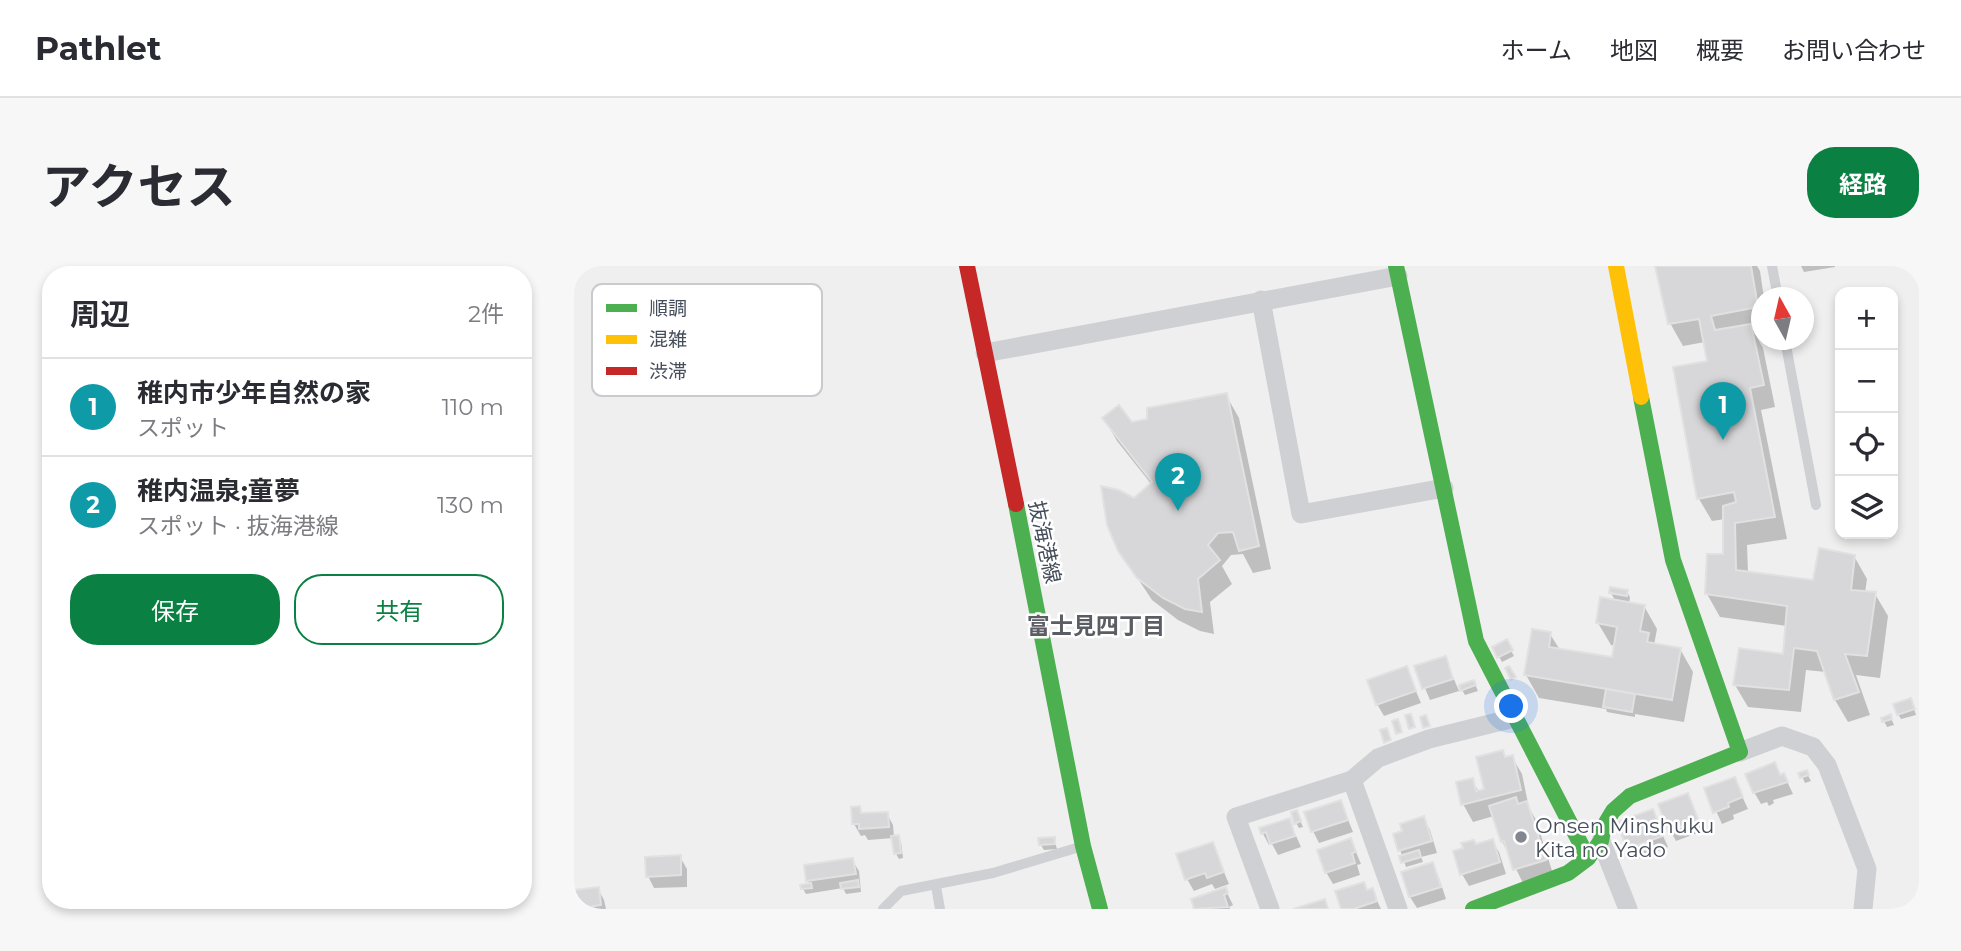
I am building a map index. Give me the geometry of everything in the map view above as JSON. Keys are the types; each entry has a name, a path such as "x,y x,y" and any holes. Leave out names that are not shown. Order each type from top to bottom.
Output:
{"street":[{"name":"抜海港線","path":"967,266 1056,698 1083,846 1100,909"},
{"path":"1616,266 1673,560 1740,752"},
{"path":"985,353 1397,271 1476,641 1588,858"},
{"path":"1261,300 1301,514 1444,488"},
{"path":"1270,909 1236,817 1352,780 1378,758 1429,739 1514,718"},
{"path":"1473,909 1507,903 1568,873 1588,858 1601,841 1604,826 1613,811 1630,796 1782,736 1813,747 1827,765 1867,869 1863,909"},
{"path":"1352,780 1398,909"},
{"path":"1601,841 1628,909"}],"lane":[{"path":"1772,266 1775,287"},
{"path":"1787,350 1816,505"},
{"path":"883,909 901,891 993,873 1083,846"},
{"path":"936,886 940,909"}],"building":[{"path":"1655,266 1751,266 1755,287 1751,287 1751,308 1711,316 1715,330 1751,324 1751,350 1757,350 1764,385 1750,388 1775,517 1735,523 1736,570 1813,580 1819,548 1855,555 1851,590 1876,592 1867,656 1845,654 1859,692 1834,700 1817,651 1794,648 1789,690 1733,685 1739,648 1783,654 1787,606 1705,594 1707,554 1723,554 1723,506 1736,502 1734,492 1697,499 1673,367 1707,361 1699,319 1668,324"},
{"path":"1227,393 1259,546 1239,551 1233,532 1218,533 1208,545 1220,560 1198,579 1202,612 1185,609 1163,598 1137,578 1118,551 1107,525 1101,486 1119,490 1134,498 1152,482 1102,418 1119,405 1132,422 1147,419 1147,408"},
{"path":"1610,587 1628,590 1627,596 1609,593"},
{"path":"1600,597 1645,605 1640,631 1649,633 1647,642 1681,648 1672,700 1524,675 1532,629 1551,632 1549,647 1612,657 1617,627 1596,623"},
{"path":"1507,639 1513,650 1497,658 1492,647"},
{"path":"1446,656 1453,679 1422,689 1414,666"},
{"path":"1407,666 1416,691 1376,705 1367,680"},
{"path":"1509,666 1516,677 1511,680 1505,668"},
{"path":"1474,680 1476,685 1460,691 1459,685"},
{"path":"1606,689 1635,694 1632,712 1603,707"},
{"path":"1911,698 1915,709 1897,715 1893,704"},
{"path":"1411,714 1415,727 1409,729 1405,715"},
{"path":"1891,714 1892,719 1882,722 1881,718"},
{"path":"1426,715 1430,726 1423,728 1420,717"},
{"path":"1398,719 1402,732 1396,734 1392,721"},
{"path":"1387,728 1391,740 1384,743 1380,730"},
{"path":"1503,750 1505,757 1513,755 1521,790 1461,805 1456,782 1473,778 1476,791 1484,789 1476,757"},
{"path":"1775,762 1780,775 1784,773 1788,782 1753,793 1745,774"},
{"path":"1807,770 1809,775 1800,778 1798,773"},
{"path":"1735,777 1743,797 1728,803 1729,807 1713,813 1704,788"},
{"path":"1688,793 1698,819 1668,831 1658,804"},
{"path":"1516,797 1518,804 1527,801 1546,860 1513,870 1489,806"},
{"path":"1341,800 1348,820 1311,832 1304,812"},
{"path":"860,806 861,813 888,812 889,827 859,829 859,824 852,824 851,807"},
{"path":"1653,809 1663,836 1627,849 1617,822"},
{"path":"1297,810 1301,821 1294,824 1291,812"},
{"path":"1424,816 1432,841 1398,851 1393,834 1402,831 1400,824"},
{"path":"1290,818 1295,836 1270,844 1266,832 1261,834 1259,828"},
{"path":"899,835 901,853 894,854 891,836"},
{"path":"1055,837 1055,844 1039,845 1038,838"},
{"path":"1351,838 1356,852 1352,853 1355,863 1325,873 1317,850"},
{"path":"1493,839 1500,862 1460,875 1453,851 1463,848 1461,843 1474,840 1476,844"},
{"path":"1213,842 1224,872 1207,878 1205,873 1185,880 1176,854"},
{"path":"1652,842 1653,847 1645,850 1643,846"},
{"path":"1419,850 1421,857 1401,863 1399,856"},
{"path":"681,855 681,875 646,877 645,857"},
{"path":"853,858 856,874 806,881 804,865"},
{"path":"1433,862 1441,887 1409,897 1401,872"},
{"path":"858,880 859,887 841,889 840,883"},
{"path":"1364,882 1367,890 1373,888 1377,901 1354,909 1341,909 1335,891"},
{"path":"811,883 812,888 801,889 800,885"},
{"path":"599,887 601,905 574,909 574,890"},
{"path":"1226,887 1228,893 1224,895 1228,907 1194,909 1191,899"},
{"path":"1325,899 1328,909 1293,909"}],"traffic: fast":[{"path":"1396,266 1476,641 1588,858"},
{"path":"1473,909 1568,873 1588,858 1601,841 1604,826 1613,811 1630,796 1740,752 1673,560 1641,397"},
{"path":"1016,504 1083,846 1100,909"}],"traffic: slow":[{"path":"1616,266 1641,397"}],"traffic: jam":[{"path":"967,266 1016,504"}],"place":[{"name":"稚内市少年自然の家","path":"1723,440"},
{"name":"稚内温泉;童夢","path":"1178,511"},
{"name":"Onsen Minshuku Kita no Yado","path":"1521,837"}],"district":[{"name":"富士見四丁目","path":"1096,626"}]}
